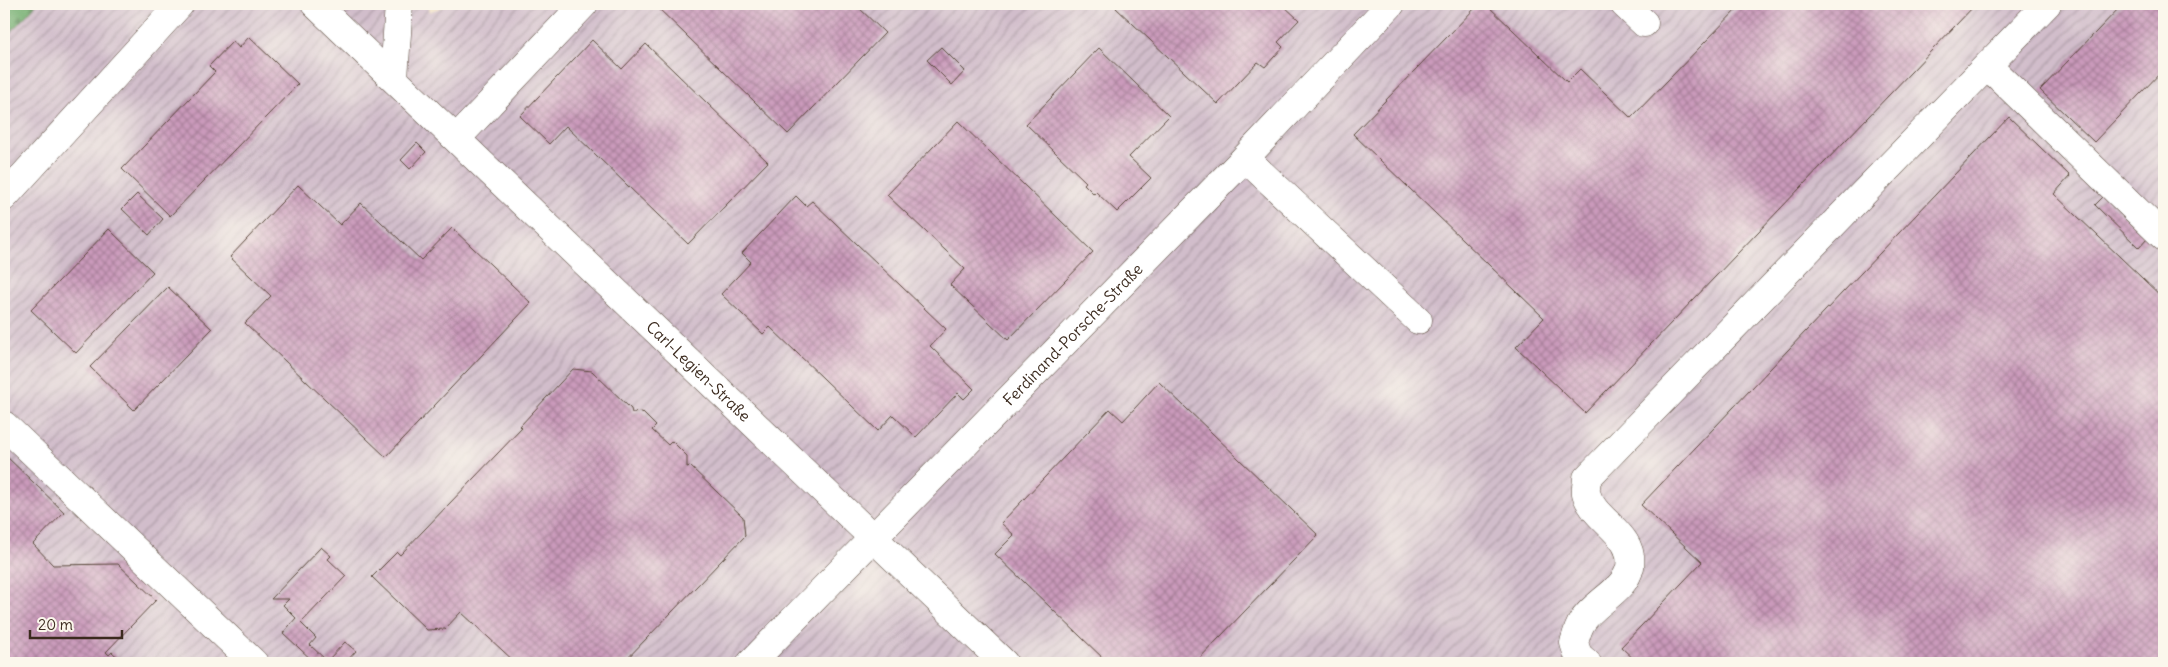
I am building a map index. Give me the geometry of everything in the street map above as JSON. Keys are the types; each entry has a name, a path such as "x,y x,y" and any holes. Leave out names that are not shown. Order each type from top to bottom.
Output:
{"street":[{"path":"4,196 180,4"},
{"name":"Carl-Legien-Straße","path":"315,4 1004,663"},
{"path":"394,78 399,4"},
{"path":"456,138 584,4"},
{"path":"1624,4 1644,23"},
{"path":"1586,663 1578,655 1574,643 1582,621 1624,579 1630,568 1630,552 1623,539 1593,506 1585,492 1587,478 2047,4"},
{"name":"Ferdinand-Porsche-Straße","path":"751,663 1246,158 1389,5"},
{"path":"1988,66 2164,237"},
{"path":"1246,158 1418,320"},
{"path":"4,425 254,663"}],"shaded area":[{"path":"37,4 428,4 429,12 451,4 2164,4 2164,663 4,663 4,39"}],"green space":[{"path":"4,4 37,4 4,39"}],"building":[{"path":"654,4 855,4 885,33 788,134"},
{"path":"1120,4 1282,4 1299,20 1278,42 1283,47 1265,67 1258,62 1218,104 1116,8"},
{"path":"1479,4 1486,4 1567,82 1580,69 1631,118 1742,4 1976,4 1585,413 1516,347 1544,318 1353,134"},
{"path":"2123,4 2164,4 2164,69 2094,142 2040,90"},
{"path":"249,37 298,84 170,216 122,169 215,72 209,66 233,41 239,48"},
{"path":"592,40 622,69 646,44 768,162 688,244 566,126 549,144 520,116"},
{"path":"941,47 965,71 952,85 927,60"},
{"path":"1099,48 1169,116 1129,157 1151,178 1117,212 1096,192 1094,194 1084,184 1086,182 1026,124"},
{"path":"2009,117 2070,176 2054,194 2164,299 2164,663 1638,663 1621,647 1702,562 1641,505"},
{"path":"958,121 1093,252 1008,340 950,285 965,269 887,195"},
{"path":"417,143 426,152 410,169 401,160"},
{"path":"298,185 340,225 361,203 421,260 452,228 531,303 386,457 245,323 271,296 230,257"},
{"path":"137,194 163,219 149,235 122,209"},
{"path":"796,196 806,206 812,201 946,329 930,346 974,389 964,399 958,393 916,437 893,415 878,431 770,327 763,334 721,294 751,262 742,253"},
{"path":"2103,197 2147,239 2139,248 2095,205"},
{"path":"109,229 153,272 76,353 31,310"},
{"path":"168,287 212,329 134,410 90,367"},
{"path":"573,369 592,371 631,409 632,413 642,412 656,426 652,430 668,445 672,441 687,456 687,467 690,466 743,517 745,536 623,663 516,663 461,612 445,629 427,630 372,577 397,552 400,555 522,428 520,426"},
{"path":"1159,382 1318,535 1195,663 1108,663 995,554 1014,535 1001,523 1110,409 1123,421"},
{"path":"4,454 64,512 33,544 53,565 118,564 156,600 106,652 109,655 112,652 124,663 4,663"},
{"path":"321,547 331,556 328,559 346,576 301,623 316,638 310,645 327,661 325,663 315,663 283,633 296,618 283,605 289,599 271,599"},
{"path":"345,642 356,651 345,663 330,663 327,661"}]}
